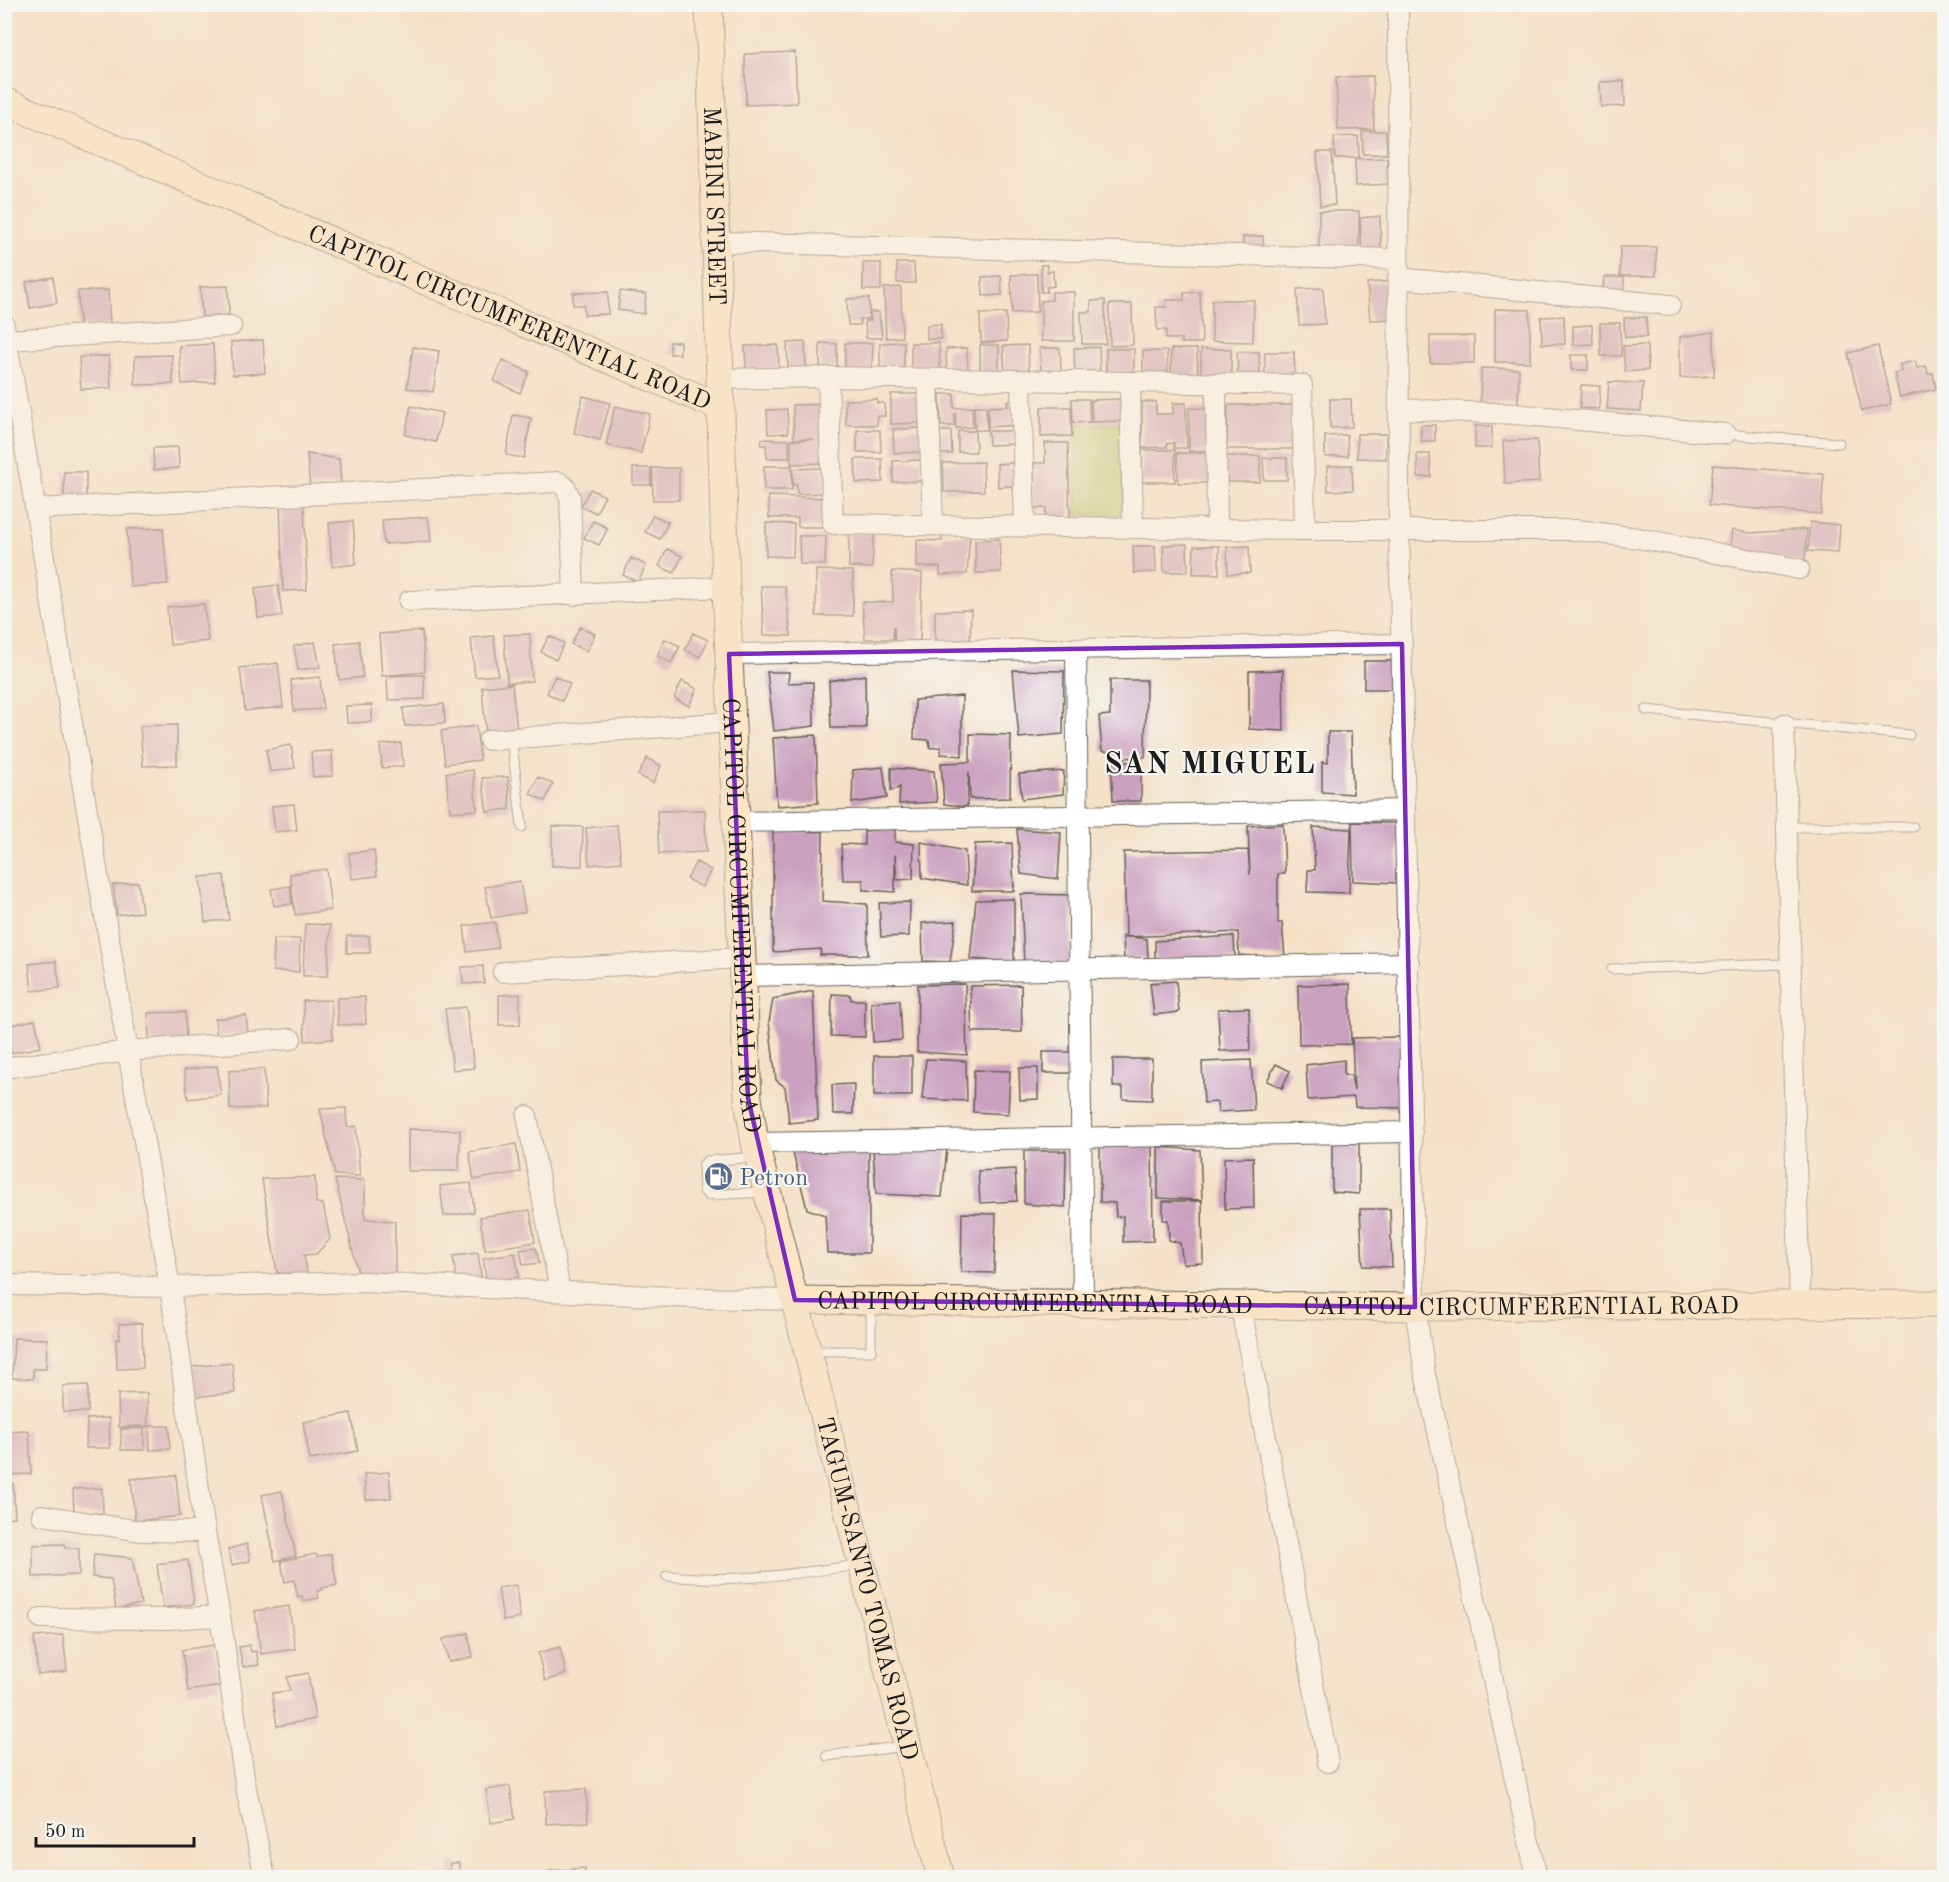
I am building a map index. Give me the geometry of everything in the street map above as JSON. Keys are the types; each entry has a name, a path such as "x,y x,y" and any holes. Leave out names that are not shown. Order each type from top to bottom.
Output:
{"main road":[{"name":"MABINI STREET","path":"709,4 720,407"},
{"name":"CAPITOL CIRCUMFERENTIAL ROAD","path":"4,101 720,407 744,1050 757,1150 795,1300 1239,1303 1415,1307 1944,1304"},
{"name":"TAGUM-SANTO TOMAS ROAD","path":"795,1300 941,1878"}],"street":[{"path":"1398,4 1400,530 1415,1307 1425,1374 1538,1878"},
{"path":"717,242 1398,269 1670,305"},
{"path":"231,326 6,332 170,1287 205,1532 245,1783 265,1878"},
{"path":"720,379 828,377 1131,384 1302,385 1305,530"},
{"path":"828,377 833,524 1305,530 1577,530 1647,539 1799,569"},
{"path":"928,379 933,525"},
{"path":"1021,381 1025,527"},
{"path":"1131,384 1133,528"},
{"path":"1216,384 1217,529"},
{"path":"1399,409 1515,414 1725,434"},
{"path":"36,509 558,482 565,487 570,497 574,595"},
{"path":"409,601 726,587"},
{"path":"729,654 1402,645"},
{"path":"1076,648 1083,1302"},
{"path":"489,740 731,722"},
{"path":"1784,724 1800,1305"},
{"path":"735,822 1078,814 1406,810"},
{"path":"503,972 741,967 1079,970 1409,963"},
{"path":"4,1068 128,1051 291,1040"},
{"path":"527,1116 560,1291"},
{"path":"757,1150 1081,1137 1412,1132"},
{"path":"4,1285 170,1287 363,1282 795,1300"},
{"path":"1239,1303 1328,1762"},
{"path":"42,1515 94,1526 140,1531 205,1532"},
{"path":"41,1618 167,1619 220,1616"}],"lane":[{"path":"1725,434 1839,443"},
{"path":"1646,710 1909,735"},
{"path":"511,737 522,827"},
{"path":"1787,827 1913,827"},
{"path":"1612,969 1790,964"},
{"path":"757,1150 707,1161 703,1165 704,1191 708,1195 768,1192"},
{"path":"808,1351 871,1351 871,1301"},
{"path":"667,1576 712,1581 749,1580 862,1565"},
{"path":"828,1756 908,1746"}],"highlighted area":[{"path":"1402,644 1415,1307 795,1300 748,1098 729,654"}],"green space":[{"path":"1124,423 1124,515 1076,515 1076,424"}],"building":[{"path":"795,52 797,103 746,105 745,54"},
{"path":"1373,76 1374,129 1338,130 1336,77"},
{"path":"1624,81 1625,106 1601,107 1600,82"},
{"path":"1362,131 1386,131 1387,154 1363,154"},
{"path":"1358,136 1359,158 1335,158 1334,137"},
{"path":"1317,152 1332,152 1335,205 1320,206"},
{"path":"1387,158 1388,184 1356,186 1355,159"},
{"path":"1319,211 1359,211 1359,252 1319,252"},
{"path":"1380,216 1381,252 1362,252 1360,218"},
{"path":"1263,236 1264,250 1243,251 1243,237"},
{"path":"1620,247 1656,247 1656,276 1620,276"},
{"path":"863,263 881,263 881,290 863,290"},
{"path":"897,263 914,263 915,283 897,283"},
{"path":"1041,265 1047,265 1047,272 1053,271 1054,286 1047,287 1047,292 1041,292"},
{"path":"1037,274 1038,312 1012,313 1011,275"},
{"path":"1001,276 1002,295 983,296 982,277"},
{"path":"53,277 57,303 30,308 26,282"},
{"path":"1604,277 1624,277 1624,292 1603,292"},
{"path":"1393,281 1395,319 1370,320 1367,283"},
{"path":"228,286 229,315 202,317 200,287"},
{"path":"901,287 902,337 886,338 884,288"},
{"path":"1323,288 1325,324 1299,325 1297,289"},
{"path":"108,290 110,325 79,326 78,291"},
{"path":"620,291 646,294 644,314 618,310"},
{"path":"608,292 608,314 584,315 584,305 573,305 573,293"},
{"path":"1052,292 1074,292 1074,341 1041,341 1041,301 1052,300"},
{"path":"1200,292 1202,343 1182,343 1181,339 1166,339 1166,330 1157,330 1156,307 1166,307 1166,300 1184,300 1184,293"},
{"path":"869,298 869,319 860,319 860,325 848,325 847,299"},
{"path":"1105,300 1106,344 1082,344 1081,312 1091,312 1091,301"},
{"path":"1212,300 1254,300 1253,342 1212,341"},
{"path":"1109,304 1132,304 1133,345 1110,346"},
{"path":"1495,309 1530,310 1530,362 1495,362"},
{"path":"870,312 879,312 882,338 866,338 865,321 871,321"},
{"path":"1006,313 1007,341 981,343 980,314"},
{"path":"1564,316 1565,344 1542,344 1541,317"},
{"path":"1646,317 1647,337 1625,337 1624,318"},
{"path":"1600,323 1620,323 1621,356 1601,356"},
{"path":"941,324 941,339 927,339 927,325"},
{"path":"1592,325 1593,344 1573,345 1573,326"},
{"path":"1714,332 1714,376 1680,378 1680,337"},
{"path":"1430,336 1474,336 1474,363 1430,363"},
{"path":"263,340 265,373 233,375 231,342"},
{"path":"670,342 680,342 680,354 670,354"},
{"path":"805,342 806,369 788,369 787,343"},
{"path":"904,342 904,368 880,369 880,343"},
{"path":"820,343 837,344 837,367 820,367"},
{"path":"845,343 873,343 872,372 845,372"},
{"path":"911,343 939,343 940,370 911,371"},
{"path":"213,344 215,382 182,384 179,346"},
{"path":"778,345 779,368 746,369 745,346"},
{"path":"980,345 999,345 999,375 980,375"},
{"path":"1028,345 1029,374 1005,375 1003,346"},
{"path":"1647,345 1648,370 1625,372 1623,346"},
{"path":"1878,346 1891,404 1862,411 1848,353"},
{"path":"413,347 439,351 433,392 407,388"},
{"path":"1099,347 1100,378 1075,378 1074,348"},
{"path":"967,348 968,374 947,375 946,349"},
{"path":"1040,348 1060,348 1061,373 1041,373"},
{"path":"1106,349 1134,349 1134,373 1106,373"},
{"path":"1171,349 1197,349 1198,382 1171,382"},
{"path":"1201,349 1231,349 1231,382 1201,382"},
{"path":"1143,351 1167,351 1168,377 1143,378"},
{"path":"1237,352 1259,352 1260,379 1238,379"},
{"path":"1265,352 1294,352 1295,380 1265,380"},
{"path":"172,355 173,384 135,385 135,356"},
{"path":"1571,355 1588,355 1588,370 1571,370"},
{"path":"109,356 111,388 81,389 79,357"},
{"path":"503,360 529,372 520,393 494,381"},
{"path":"1915,361 1917,368 1926,366 1928,374 1933,373 1936,389 1900,397 1894,373 1901,371 1900,364"},
{"path":"1481,368 1519,369 1518,404 1480,402"},
{"path":"1609,382 1643,383 1641,411 1607,409"},
{"path":"1581,385 1600,386 1599,409 1580,408"},
{"path":"891,394 920,394 921,423 891,424"},
{"path":"940,394 954,394 954,408 972,407 973,427 956,428 955,413 954,426 941,426"},
{"path":"583,396 610,403 600,440 574,433"},
{"path":"877,399 877,403 884,403 885,416 877,416 877,425 846,425 845,400"},
{"path":"1072,399 1089,399 1090,422 1073,423"},
{"path":"1123,399 1124,421 1092,422 1091,400"},
{"path":"1330,399 1351,399 1352,427 1330,428"},
{"path":"1021,400 1021,425 988,427 988,407 1008,406 1007,401"},
{"path":"1142,402 1156,402 1156,414 1173,414 1173,403 1186,403 1187,448 1174,448 1174,443 1167,444 1167,447 1142,448"},
{"path":"826,404 825,463 791,464 791,440 814,439 794,439 793,405"},
{"path":"1228,405 1294,405 1294,449 1227,449"},
{"path":"411,406 442,413 436,442 405,435"},
{"path":"615,406 650,414 641,453 606,445"},
{"path":"974,406 986,406 987,430 975,430"},
{"path":"1041,407 1071,407 1072,436 1041,437"},
{"path":"1189,408 1216,409 1216,451 1189,451"},
{"path":"787,409 788,433 768,434 767,410"},
{"path":"513,415 531,418 524,458 506,455"},
{"path":"1421,425 1435,425 1435,441 1421,441"},
{"path":"1475,426 1492,426 1492,448 1475,448"},
{"path":"921,428 922,452 894,453 893,429"},
{"path":"857,430 880,430 881,452 857,452"},
{"path":"940,431 951,431 952,454 941,454"},
{"path":"958,431 975,431 976,452 958,452"},
{"path":"988,431 1014,431 1014,444 989,445"},
{"path":"1357,434 1386,434 1386,459 1357,458"},
{"path":"1347,435 1348,456 1325,457 1325,436"},
{"path":"762,439 789,440 789,458 767,458 766,445 761,445"},
{"path":"1537,440 1539,482 1505,484 1503,441"},
{"path":"1045,443 1068,443 1070,519 1046,520 1046,508 1034,508 1034,463 1045,463"},
{"path":"178,447 179,468 154,470 153,448"},
{"path":"1142,450 1175,450 1175,482 1142,482"},
{"path":"1177,453 1210,453 1210,483 1178,483"},
{"path":"307,454 339,459 341,484 310,487"},
{"path":"1417,454 1430,454 1431,477 1418,477"},
{"path":"1227,456 1260,456 1260,482 1227,482"},
{"path":"1263,458 1287,458 1287,480 1264,480"},
{"path":"855,459 882,459 883,482 856,483"},
{"path":"921,460 922,481 893,482 893,461"},
{"path":"983,462 984,491 944,492 943,463"},
{"path":"1022,462 1023,491 1013,491 1012,486 998,487 997,464"},
{"path":"1352,465 1353,490 1328,491 1327,466"},
{"path":"1713,465 1824,474 1821,514 1709,505"},
{"path":"764,466 792,466 792,490 764,490"},
{"path":"633,468 651,468 651,485 633,485"},
{"path":"652,468 679,468 679,500 653,500"},
{"path":"825,468 826,493 797,494 797,485 793,485 793,469"},
{"path":"64,472 86,472 86,500 64,500"},
{"path":"590,489 605,496 596,513 581,506"},
{"path":"768,496 825,498 827,527 798,527 798,518 769,518"},
{"path":"304,501 307,590 283,591 280,502"},
{"path":"653,515 668,522 660,539 645,532"},
{"path":"428,517 431,541 384,544 382,520"},
{"path":"353,521 356,564 332,567 329,523"},
{"path":"593,521 608,528 599,545 584,538"},
{"path":"1810,522 1840,525 1838,553 1808,551"},
{"path":"766,523 794,524 793,557 766,556"},
{"path":"163,528 168,584 130,587 127,529"},
{"path":"1807,529 1805,562 1729,552 1732,530 1750,533"},
{"path":"849,534 874,534 872,568 849,567"},
{"path":"942,535 970,536 967,574 940,575 940,567 917,567 917,540 942,541"},
{"path":"799,536 826,536 825,565 800,564"},
{"path":"999,539 1001,572 976,573 975,540"},
{"path":"1187,544 1188,572 1164,572 1163,545"},
{"path":"1133,546 1155,546 1156,572 1134,573"},
{"path":"1194,546 1219,546 1219,574 1193,574"},
{"path":"1249,546 1250,573 1228,574 1227,547"},
{"path":"667,549 682,556 674,573 659,566"},
{"path":"631,558 646,565 638,582 623,575"},
{"path":"816,570 853,571 853,616 816,616"},
{"path":"892,571 922,573 920,640 895,643 894,626 893,639 865,639 862,602 893,602"},
{"path":"278,585 282,616 258,618 255,588"},
{"path":"761,586 785,586 791,636 764,635"},
{"path":"204,604 208,641 170,645 167,607"},
{"path":"971,610 970,641 935,644 935,611"},
{"path":"580,627 595,634 586,651 571,644"},
{"path":"422,631 425,672 382,676 379,634"},
{"path":"693,633 708,640 700,657 685,650"},
{"path":"530,634 532,681 507,683 504,635"},
{"path":"494,636 498,675 475,677 471,638"},
{"path":"549,636 564,643 556,660 541,652"},
{"path":"665,639 680,646 671,663 657,656"},
{"path":"359,641 363,677 339,680 335,644"},
{"path":"315,642 320,667 298,670 294,646"},
{"path":"1364,661 1393,661 1393,689 1364,689"},
{"path":"278,663 283,707 245,711 240,668"},
{"path":"1013,670 1064,671 1063,734 1019,738"},
{"path":"1283,670 1284,731 1249,729 1249,671"},
{"path":"767,672 789,672 788,683 813,682 814,726 774,731"},
{"path":"424,675 425,699 388,700 387,676"},
{"path":"865,675 866,728 831,728 829,681"},
{"path":"555,676 570,684 562,701 547,693"},
{"path":"320,677 323,709 294,711 291,680"},
{"path":"1110,680 1146,680 1145,757 1112,758 1111,752 1102,751 1099,716 1110,715"},
{"path":"682,681 697,689 689,706 674,698"},
{"path":"512,684 517,731 486,734 482,687"},
{"path":"962,696 962,756 941,754 941,747 930,748 929,740 914,739 915,700"},
{"path":"444,704 445,723 405,726 403,708"},
{"path":"372,705 372,722 347,723 346,706"},
{"path":"177,725 177,765 143,766 140,726"},
{"path":"476,726 480,760 445,764 441,731"},
{"path":"1328,732 1351,732 1353,794 1322,792 1322,762 1328,763"},
{"path":"970,734 1011,735 1010,798 970,799 969,772 967,807 944,804 941,763 970,762"},
{"path":"816,735 818,803 777,806 773,738"},
{"path":"401,743 403,766 382,768 380,745"},
{"path":"291,745 295,768 270,772 266,750"},
{"path":"332,751 333,776 313,777 311,752"},
{"path":"647,758 661,766 653,783 638,775"},
{"path":"1141,761 1141,801 1113,801 1111,763"},
{"path":"883,767 887,798 852,803 853,770"},
{"path":"891,768 934,771 937,802 899,804 900,787 891,791"},
{"path":"473,770 477,810 450,812 446,773"},
{"path":"1064,771 1063,794 1022,799 1019,774"},
{"path":"508,777 510,809 487,812 482,778"},
{"path":"538,777 553,784 545,801 530,794"},
{"path":"294,804 297,830 275,832 272,806"},
{"path":"705,810 706,852 659,854 657,811"},
{"path":"1352,822 1399,823 1397,883 1353,881"},
{"path":"1283,824 1285,874 1278,874 1278,923 1282,923 1285,958 1239,955 1238,932 1126,937 1124,852 1248,850 1250,875 1248,826"},
{"path":"617,825 621,862 589,865 586,828"},
{"path":"552,826 583,827 582,866 552,866"},
{"path":"1313,827 1351,829 1349,893 1307,892 1308,870 1315,870"},
{"path":"895,828 895,842 914,844 913,879 897,880 895,854 895,892 863,890 863,880 843,880 841,844 864,845 864,831"},
{"path":"1017,829 1061,832 1058,879 1021,874"},
{"path":"773,830 823,832 822,901 867,904 868,955 820,955 821,949 773,952"},
{"path":"921,842 965,851 967,885 922,878"},
{"path":"1012,843 1014,891 972,891 975,844"},
{"path":"374,850 377,876 352,879 349,853"},
{"path":"696,862 711,870 702,887 687,879"},
{"path":"326,869 331,910 295,915 290,874"},
{"path":"224,875 229,920 205,922 200,877"},
{"path":"520,881 525,912 491,918 485,887"},
{"path":"138,882 142,912 117,915 113,885"},
{"path":"290,886 292,904 274,906 271,889"},
{"path":"1021,894 1073,895 1071,963 1024,965"},
{"path":"1014,899 1014,962 970,959 976,900"},
{"path":"910,902 909,936 881,937 879,903"},
{"path":"956,921 950,962 923,961 922,923"},
{"path":"495,922 498,948 467,952 464,926"},
{"path":"305,924 330,925 328,976 303,976"},
{"path":"347,936 369,936 370,953 347,953"},
{"path":"1123,936 1147,939 1148,958 1124,959"},
{"path":"1234,936 1235,959 1155,959 1155,941"},
{"path":"274,939 300,939 299,972 273,971"},
{"path":"56,961 60,988 32,991 29,964"},
{"path":"483,966 484,983 463,984 462,967"},
{"path":"1176,981 1179,1012 1154,1015 1150,983"},
{"path":"965,984 967,1055 917,1052 918,985"},
{"path":"1350,984 1351,1044 1299,1045 1298,985"},
{"path":"1021,985 1022,1032 972,1032 970,986"},
{"path":"813,991 818,1120 789,1123 785,1087 776,1080 769,1022 773,999"},
{"path":"520,994 520,1025 499,1025 499,995"},
{"path":"832,994 850,995 851,1000 865,1000 865,1037 831,1036"},
{"path":"365,997 366,1024 338,1025 337,998"},
{"path":"331,1000 333,1039 305,1041 303,1001"},
{"path":"900,1000 902,1040 873,1042 871,1002"},
{"path":"466,1007 474,1068 453,1070 445,1009"},
{"path":"1249,1008 1250,1050 1220,1051 1218,1009"},
{"path":"185,1012 186,1042 149,1043 148,1013"},
{"path":"246,1015 248,1033 217,1037 215,1019"},
{"path":"35,1020 41,1047 11,1053 6,1026"},
{"path":"1401,1037 1404,1108 1355,1107 1354,1097 1308,1100 1306,1065 1344,1060 1344,1075 1351,1075 1354,1091 1352,1038"},
{"path":"1043,1052 1072,1052 1071,1073 1043,1073"},
{"path":"874,1056 912,1056 912,1096 874,1096"},
{"path":"926,1059 966,1061 967,1101 922,1099"},
{"path":"1113,1059 1152,1059 1152,1100 1123,1099 1123,1087 1113,1087"},
{"path":"1251,1060 1254,1110 1218,1112 1217,1102 1204,1103 1202,1062"},
{"path":"1276,1064 1290,1071 1282,1088 1267,1081"},
{"path":"217,1066 221,1095 188,1099 184,1070"},
{"path":"1019,1068 1038,1068 1038,1099 1020,1100"},
{"path":"264,1069 266,1108 230,1109 229,1071"},
{"path":"974,1070 1010,1071 1008,1114 973,1112"},
{"path":"854,1084 853,1114 833,1114 832,1085"},
{"path":"346,1108 347,1127 356,1126 360,1176 335,1175 320,1109"},
{"path":"408,1129 460,1130 459,1171 408,1171"},
{"path":"1152,1142 1153,1241 1123,1242 1123,1216 1116,1217 1115,1203 1100,1202 1100,1143"},
{"path":"1359,1142 1359,1194 1332,1192 1332,1143"},
{"path":"516,1144 520,1172 474,1180 469,1152"},
{"path":"1158,1147 1200,1150 1202,1200 1158,1198"},
{"path":"947,1148 942,1197 876,1194 873,1149"},
{"path":"792,1149 869,1149 869,1253 827,1253 825,1215 807,1209"},
{"path":"1024,1151 1066,1151 1065,1207 1024,1204"},
{"path":"1253,1157 1254,1208 1225,1209 1224,1158"},
{"name":"Petron","path":"728,1164 729,1188 708,1190 707,1166"},
{"path":"1015,1169 1017,1201 980,1203 978,1171"},
{"path":"315,1177 316,1203 323,1204 330,1239 316,1254 304,1255 307,1274 277,1273 262,1179"},
{"path":"335,1179 365,1180 365,1219 395,1221 395,1281 360,1280"},
{"path":"471,1183 474,1212 444,1216 440,1186"},
{"path":"1163,1201 1202,1201 1203,1263 1183,1264 1180,1243 1169,1240 1168,1220 1163,1220"},
{"path":"1360,1209 1390,1209 1392,1267 1363,1266"},
{"path":"530,1210 535,1242 485,1250 480,1217"},
{"path":"962,1213 996,1214 994,1273 961,1272"},
{"path":"536,1248 539,1263 523,1265 520,1250"},
{"path":"478,1253 482,1283 457,1286 453,1256"},
{"path":"515,1253 519,1277 487,1282 483,1258"},
{"path":"142,1323 143,1368 117,1369 116,1339 120,1339 119,1324"},
{"path":"14,1338 47,1339 46,1369 33,1369 33,1379 12,1378"},
{"path":"232,1363 235,1393 192,1397 190,1367"},
{"path":"88,1385 88,1412 63,1412 63,1386"},
{"path":"147,1393 148,1426 119,1427 118,1394"},
{"path":"351,1413 358,1451 310,1460 303,1422"},
{"path":"109,1418 110,1448 86,1448 87,1419"},
{"path":"149,1426 169,1426 170,1449 150,1450"},
{"path":"144,1428 144,1450 121,1450 121,1429"},
{"path":"29,1431 31,1474 4,1475 4,1432"},
{"path":"389,1472 391,1498 366,1500 364,1474"},
{"path":"176,1475 180,1516 135,1521 131,1479"},
{"path":"13,1483 15,1517 4,1518 4,1484"},
{"path":"102,1488 103,1513 74,1514 73,1489"},
{"path":"282,1491 296,1556 275,1561 262,1495"},
{"path":"64,1544 65,1548 79,1548 79,1575 33,1577 33,1545"},
{"path":"247,1544 250,1561 232,1565 228,1549"},
{"path":"94,1554 132,1558 141,1604 116,1609 111,1579 92,1577"},
{"path":"316,1554 317,1557 331,1554 337,1585 317,1591 319,1598 302,1601 302,1596 298,1597 294,1580 285,1582 281,1561"},
{"path":"188,1560 194,1604 163,1608 157,1564"},
{"path":"516,1585 520,1618 503,1621 498,1588"},
{"path":"289,1606 295,1649 261,1654 255,1611"},
{"path":"468,1633 473,1657 449,1662 443,1639"},
{"path":"63,1635 67,1671 38,1675 34,1637"},
{"path":"214,1645 220,1686 188,1691 182,1650"},
{"path":"249,1645 251,1652 256,1651 259,1665 243,1667 239,1647"},
{"path":"560,1647 566,1674 545,1681 538,1653"},
{"path":"308,1673 315,1719 277,1726 272,1693 290,1691 287,1677"},
{"path":"510,1786 515,1819 491,1823 486,1790"},
{"path":"586,1789 588,1822 546,1824 545,1791"},
{"path":"450,1863 459,1863 459,1878 442,1878 442,1873 450,1873"},
{"path":"585,1868 585,1878 550,1878 549,1871"}],"place":[{"name":"Petron","path":"718,1177"}],"district":[{"name":"SAN MIGUEL","path":"1210,763"}]}
